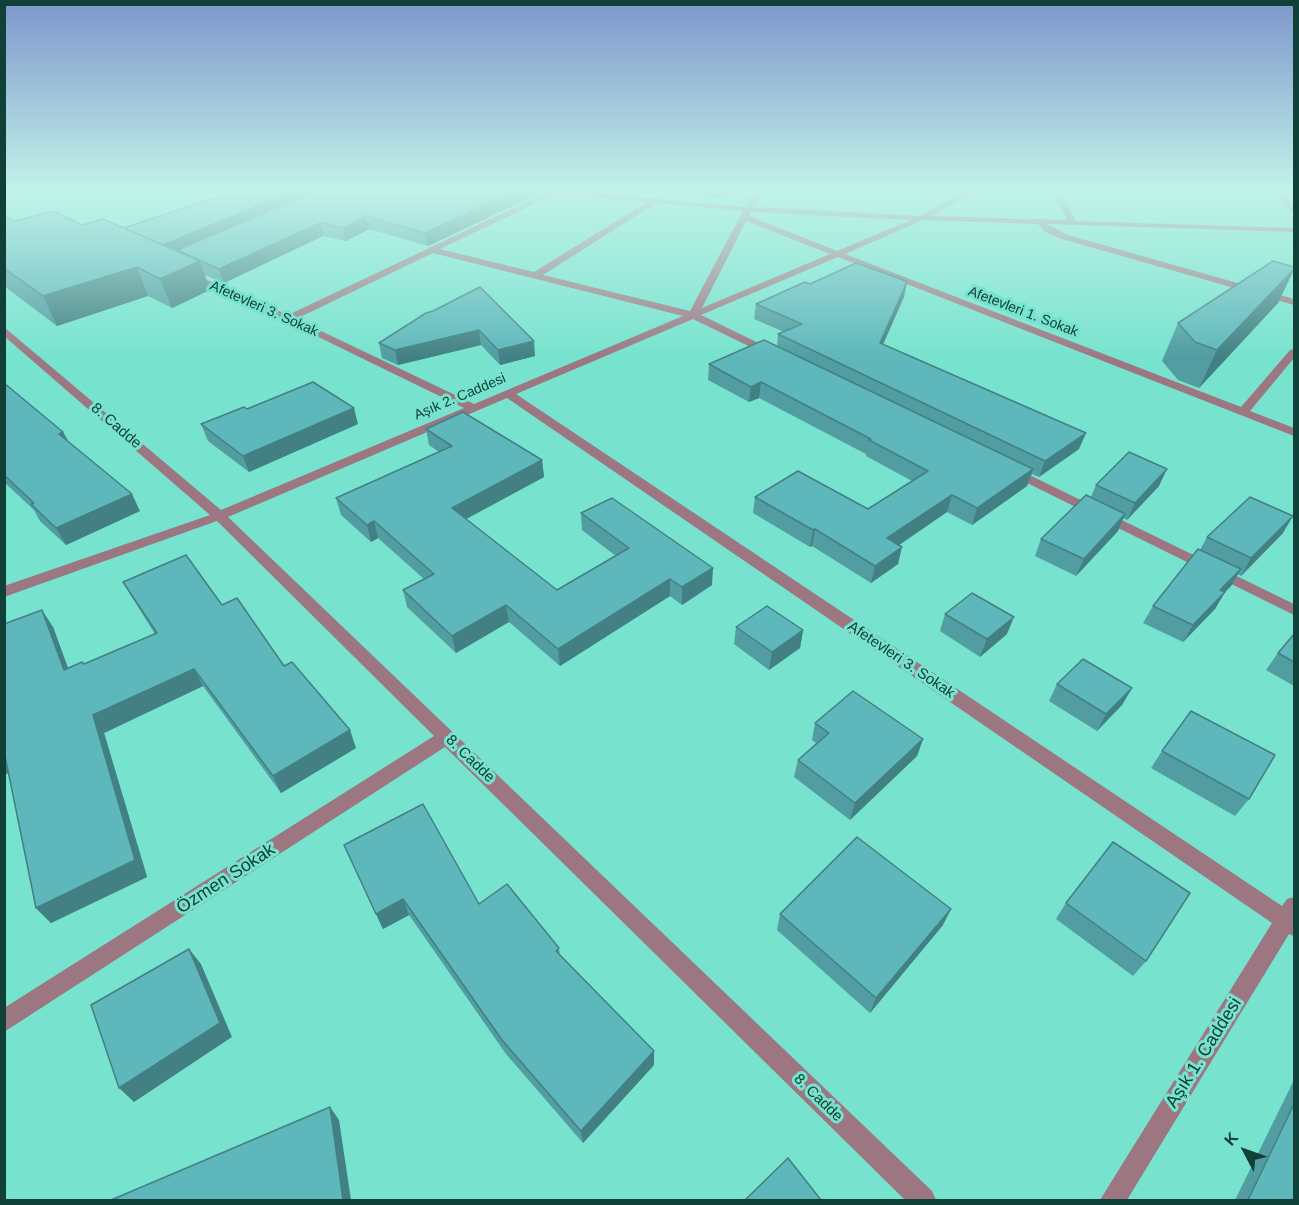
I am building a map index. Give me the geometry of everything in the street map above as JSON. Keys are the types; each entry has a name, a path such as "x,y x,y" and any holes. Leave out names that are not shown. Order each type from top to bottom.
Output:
{"street":[{"path":"288,319 443,245"},
{"path":"536,275 583,245"},
{"path":"693,315 729,245"},
{"name":"Afetevleri 1. Sokak","path":"817,245 1294,432"},
{"name":"Aşık 2. Caddesi","path":"4,592 219,516 858,245"},
{"path":"1094,245 1294,302"},
{"path":"433,250 693,315 790,362"},
{"name":"Afetevleri 3. Sokak","path":"176,269 288,319 474,408"},
{"name":"8. Cadde","path":"4,330 219,516 923,1200"},
{"path":"1243,412 1294,352"},
{"name":"Afetevleri 3. Sokak","path":"507,394 1292,917"},
{"path":"1005,468 1294,610"},
{"name":"Özmen Sokak","path":"4,1021 447,737"},
{"name":"Aşık 1. Caddesi","path":"1113,1200 1292,917"}],"building":[{"path":"4,245 164,245 200,261 160,279 137,267 43,296 4,268"},
{"path":"188,245 271,245 219,269 177,250"},
{"path":"1273,261 1294,267 1294,269 1217,350 1195,342 1178,323"},
{"path":"856,263 907,282 880,343 1086,433 1045,461 778,334 802,324 756,304 805,282 810,284"},
{"path":"480,287 534,341 498,350 479,330 395,350 379,343 426,313"},
{"path":"764,340 1033,469 977,508 952,495 887,538 902,547 875,566 815,529 813,530 755,497 798,471 868,509 928,471 761,382 751,387 709,364"},
{"path":"313,382 354,408 243,456 201,424 244,407 247,409"},
{"path":"4,383 63,432 59,434 132,494 56,528 31,504 34,503 4,475"},
{"path":"463,412 542,460 452,508 557,590 629,548 581,513 612,498 713,568 682,587 670,579 558,649 506,605 452,636 403,590 434,574 374,521 367,525 336,498 452,446 426,429"},
{"path":"1129,452 1167,469 1135,503 1096,485"},
{"path":"1086,495 1125,514 1084,559 1041,539"},
{"path":"1250,497 1293,516 1251,558 1207,537"},
{"path":"1198,549 1241,569 1220,590 1225,592 1193,625 1153,606"},
{"path":"186,555 222,605 237,598 284,666 292,662 350,730 273,776 194,669 93,715 135,860 36,908 4,751 4,624 42,610 64,670 82,662 84,664 157,633 123,582"},
{"path":"972,593 1014,617 987,639 945,614"},
{"path":"767,606 803,630 772,652 736,627"},
{"path":"1294,634 1294,662 1278,653"},
{"path":"1083,659 1132,688 1106,714 1057,684"},
{"path":"853,691 923,739 855,803 798,760 829,733 815,723"},
{"path":"1191,711 1275,755 1249,799 1162,751"},
{"path":"423,804 479,904 507,884 559,948 556,951 654,1051 581,1131 502,1040 403,899 376,914 344,845"},
{"path":"857,837 951,909 876,998 780,914"},
{"path":"1113,842 1190,893 1146,961 1066,903"},
{"path":"189,949 220,1023 119,1088 91,1005"},
{"path":"1294,1104 1294,1200 1248,1200"},
{"path":"330,1107 343,1200 111,1200"},
{"path":"788,1158 821,1200 745,1200"}]}
